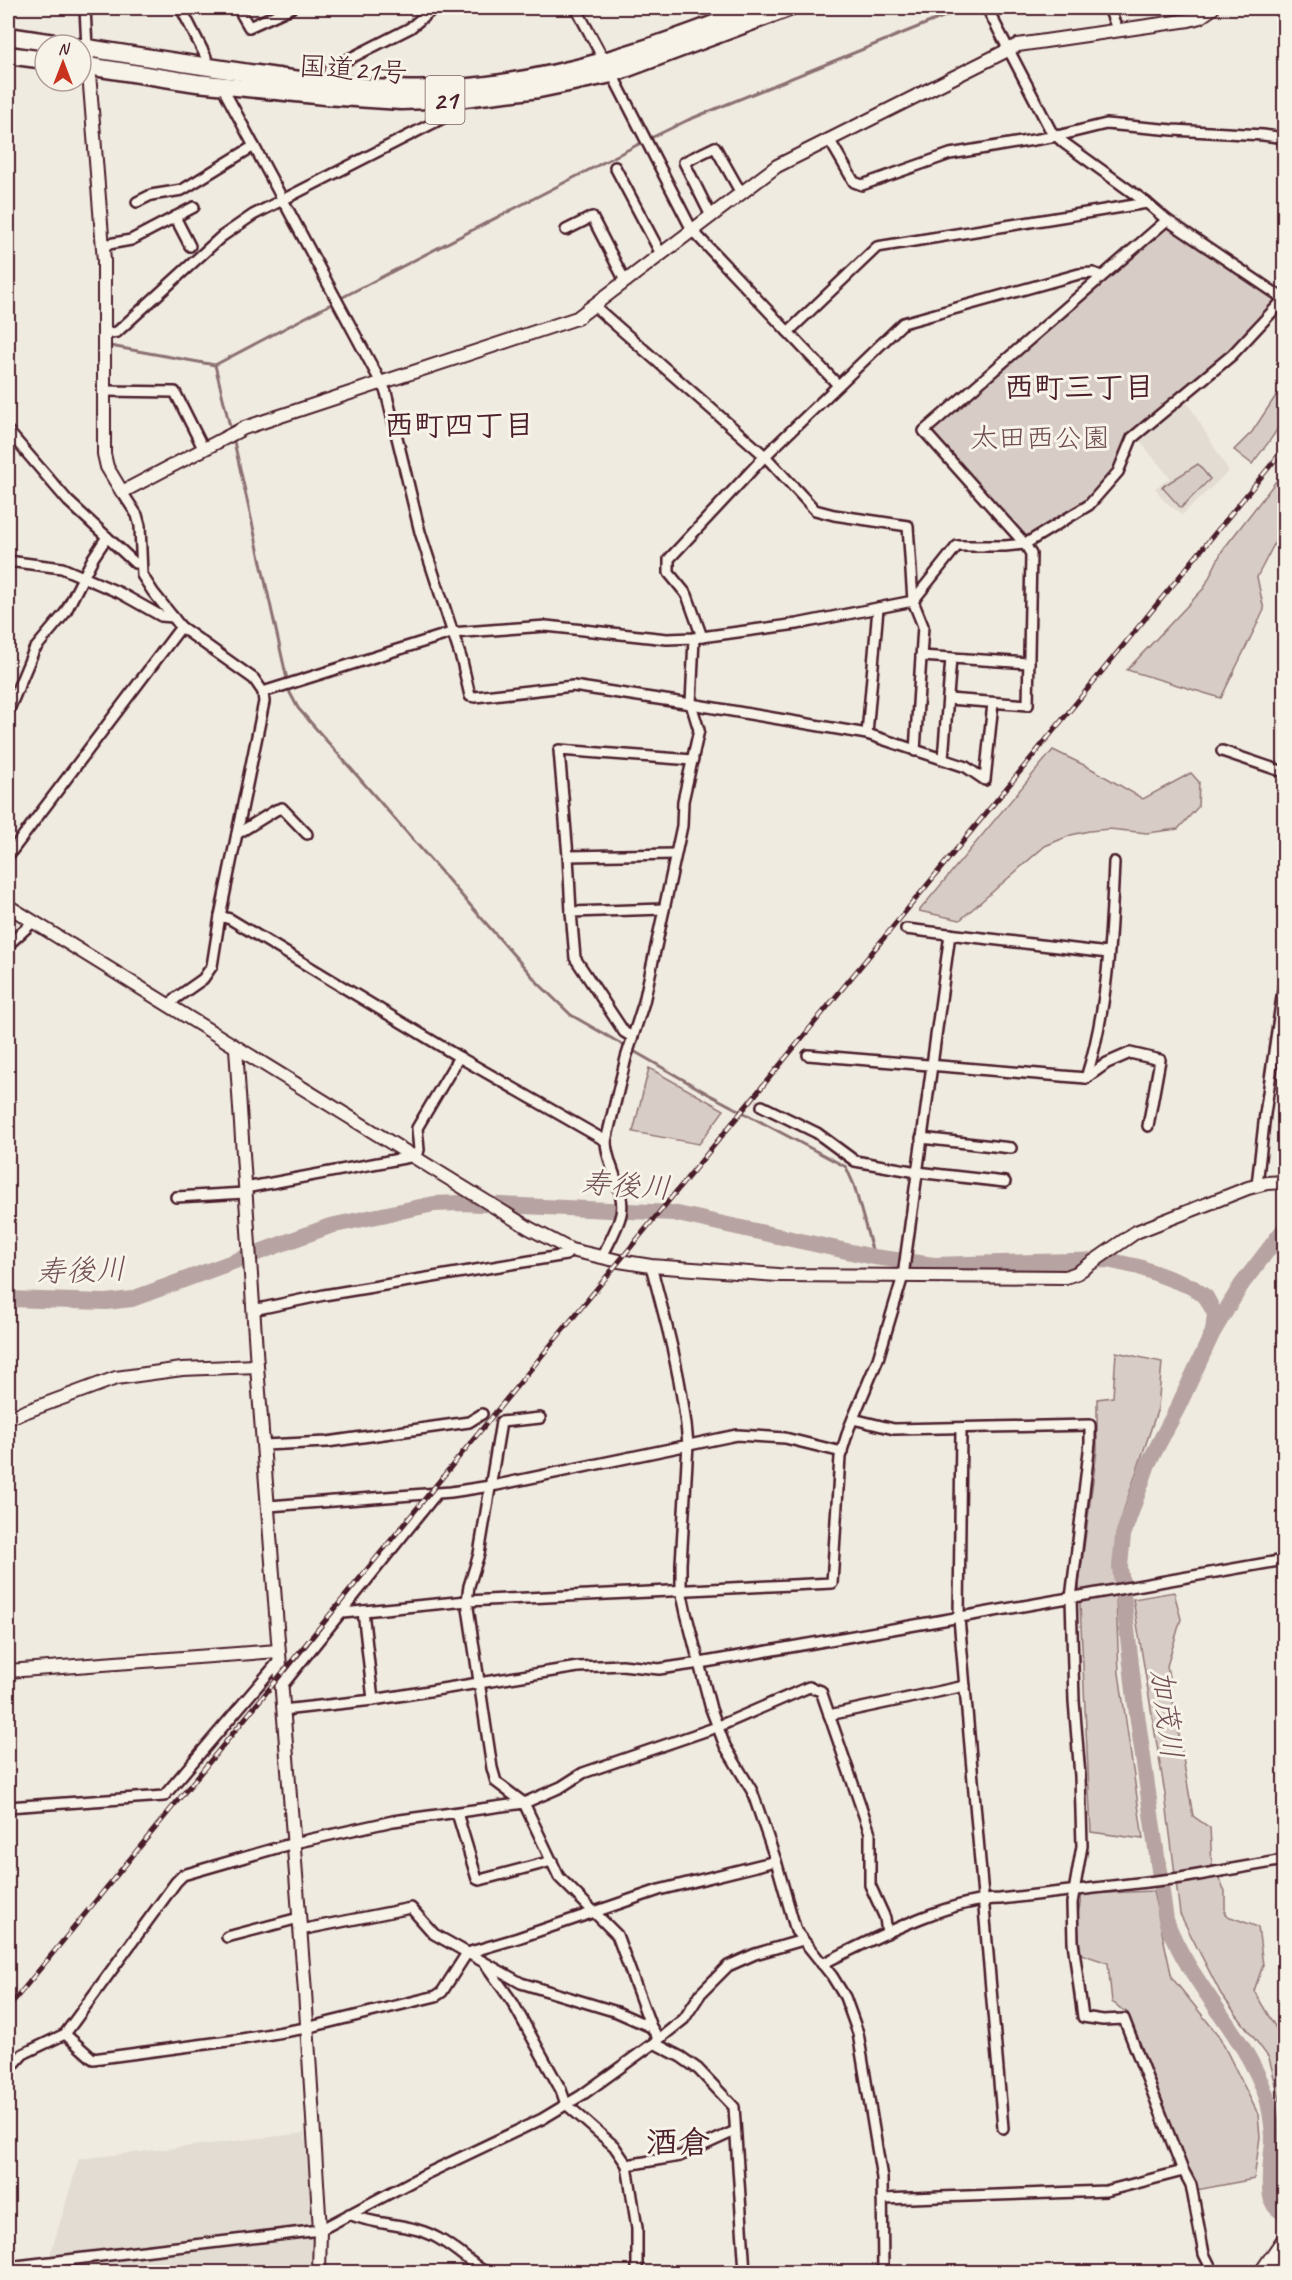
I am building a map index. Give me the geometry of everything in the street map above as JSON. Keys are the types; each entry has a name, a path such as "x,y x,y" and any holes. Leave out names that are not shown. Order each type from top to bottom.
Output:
{"highway":[{"name":"国道21号","path":"93,49 327,84 401,89 457,88 608,68 755,8"},
{"name":"国道21号","path":"93,67 197,83 326,96 390,100 456,99 539,89 788,8"},
{"path":"8,36 33,40"},
{"path":"8,55 33,58"}],"main road":[{"path":"1262,2272 1284,2240"}],"street":[{"path":"84,33 85,8"},
{"path":"181,8 206,57 207,67"},
{"path":"238,8 249,27 291,8"},
{"path":"327,84 329,71 333,67 410,28 434,8"},
{"path":"576,8 692,230 838,385"},
{"path":"263,692 451,633 546,626 668,639 698,637 797,624 913,601 957,546 1024,544 1089,505 1118,472 1132,438 1232,355 1284,299 1167,220 1057,136 1033,99 987,8"},
{"path":"1108,8 1117,29"},
{"path":"122,492 232,433 577,318 777,166 1018,45 1189,20 1200,17 1213,8"},
{"path":"224,84 226,94 386,392 420,532 462,661 470,696 573,686 691,704 867,734 966,767 985,780 993,702"},
{"path":"88,93 103,244 104,454 107,467 137,515 140,526 142,575 181,627 254,680 263,692 264,702 220,916 212,966 203,979 176,998 169,1006"},
{"path":"105,334 117,332 221,237 254,215 452,114 456,99"},
{"path":"829,139 854,182 862,185 950,154 1057,136 1106,124 1284,138"},
{"path":"137,202 151,195 182,190 254,146"},
{"path":"711,216 684,162 716,147 741,194"},
{"path":"615,167 661,254"},
{"path":"788,332 877,247 1147,203"},
{"path":"103,244 131,240 194,207"},
{"path":"176,217 190,246"},
{"path":"566,230 592,217 626,281"},
{"path":"948,699 1028,705 1031,554 924,431 1167,220"},
{"path":"602,1257 621,1215 622,1205 606,1150 606,1141 627,1053 644,1002 682,826 683,801 699,730 691,704 698,637 687,595 669,573 669,559 765,456 903,324 1079,274 1093,273 1101,276"},
{"path":"593,305 765,456 815,510 908,526 913,601 923,626 915,751"},
{"path":"105,391 175,392 203,448"},
{"path":"8,431 68,501 135,563 140,563"},
{"path":"8,712 34,650 65,613 93,558 107,537"},
{"path":"8,561 63,567 120,593 161,616 173,617"},
{"path":"867,734 879,608"},
{"path":"8,856 181,627"},
{"path":"921,656 1029,663"},
{"path":"943,759 951,658"},
{"path":"631,1039 575,958 559,750 693,760"},
{"path":"1222,751 1284,772"},
{"path":"237,834 282,808 307,834"},
{"path":"568,856 675,854"},
{"path":"1086,1078 1095,1051 1104,999 1114,862"},
{"path":"8,906 504,1213 571,1250 602,1257 651,1266 778,1275 903,1273 1066,1277 1086,1268 1136,1232 1257,1185 1284,1182"},
{"path":"571,912 664,909"},
{"path":"220,916 230,919 459,1057 606,1141"},
{"path":"8,945 33,922"},
{"path":"906,929 1108,953"},
{"path":"343,1613 467,1601 832,1583 842,1452 878,1359 907,1252 950,934"},
{"path":"1257,1185 1284,983"},
{"path":"236,1048 257,1366 300,1924 320,2230 319,2272"},
{"path":"808,1055 1086,1078 1107,1063 1130,1053 1160,1060 1148,1126"},
{"path":"176,1197 245,1191 415,1156 419,1150 417,1128 459,1057"},
{"path":"762,1106 817,1133 855,1161 917,1172 1005,1182"},
{"path":"921,1138 1011,1148"},
{"path":"253,1310 324,1295 554,1257 571,1250"},
{"path":"651,1266 672,1347 683,1401 688,1444 681,1590 717,1727 725,1746 752,1791 776,1861 796,1931 845,1997 858,2033 882,2178 883,2272"},
{"path":"8,1418 116,1378 182,1369 257,1366"},
{"path":"264,1445 327,1442 373,1436 469,1422 482,1414"},
{"path":"540,1418 501,1422 479,1554 469,1586 467,1601 492,1768 496,1782 524,1803 559,1877 617,1935 656,2041 698,2069 734,2108 745,2272"},
{"path":"853,1419 894,1429 1090,1425 1090,1443 1071,1598 1082,1846 1074,1890 1073,1942 1083,2017 1103,2020 1124,2019 1183,2171 1191,2185 1204,2254 1214,2272"},
{"path":"961,1428 959,1618 1003,2128"},
{"path":"269,1506 436,1494 492,1485 737,1435 785,1438 842,1452"},
{"path":"281,1687 343,1613 436,1494"},
{"path":"283,1710 373,1700 578,1667 622,1665 659,1669 700,1664 1284,1560"},
{"path":"363,1611 373,1700"},
{"path":"8,1671 279,1656"},
{"path":"8,1807 164,1796 279,1656"},
{"path":"829,1715 965,1686"},
{"path":"8,2071 23,2054 65,2034 176,1881 183,1875 294,1843 393,1821 524,1803 561,1787 583,1773 717,1727 809,1687 821,1691 870,1833 870,1885 885,1918 887,1933"},
{"path":"457,1813 477,1879 552,1861"},
{"path":"822,1964 887,1933 982,1899 1000,1899 1181,1878 1284,1860"},
{"path":"65,2034 93,2059 306,2028 436,1996 442,1992 467,1953 659,1890 776,1861"},
{"path":"227,1937 411,1908 434,1934 520,1983 618,2012 651,2027"},
{"path":"8,2267 320,2230 424,2175 542,2119 656,2041 684,2019 701,1993 728,1966 755,1954 803,1940"},
{"path":"485,1963 513,2002 561,2090 566,2104 614,2146 627,2166 637,2228 637,2272"},
{"path":"627,2166 680,2156 735,2131"},
{"path":"882,2199 1106,2191 1183,2171"},
{"path":"349,2214 362,2220 418,2230 434,2236 482,2270 489,2272"}],"shaded area":[{"path":"1187,402 1229,471 1182,515 1163,500 1155,488 1170,478 1139,440"},
{"path":"305,2133 314,2272 26,2272 46,2269 79,2159"}],"green space":[{"name":"太田西公園","path":"1167,220 1284,299 1232,355 1132,438 1118,472 1089,505 1025,544 924,431"},
{"path":"1281,388 1284,410 1281,420 1272,438 1252,464 1234,450 1252,432"},
{"path":"1198,464 1210,479 1181,508 1162,487"},
{"path":"1284,471 1284,525 1257,577 1264,610 1221,698 1127,670 1204,588 1222,551"},
{"path":"1053,750 1090,768 1143,799 1191,773 1199,782 1198,807 1178,829 1147,833 1109,829 1089,831 1071,835 1045,846 960,920 919,911"},
{"path":"649,1068 724,1110 699,1144 633,1132"},
{"path":"1116,1352 1162,1362 1158,1408 1124,1509 1115,1555 1119,1673 1143,1839 1091,1832 1079,1584 1097,1451 1097,1399 1113,1397"},
{"path":"1174,1592 1181,1619 1167,1666 1193,1816 1210,1828 1212,1865 1225,1891 1225,1915 1258,1927 1263,1965 1254,1991 1277,2030 1279,2046 1284,2046 1284,2115 1269,2058 1221,1994 1180,1914 1165,1794 1133,1599"},
{"path":"1153,1891 1172,1978 1219,2036 1258,2114 1260,2137 1254,2179 1197,2190 1128,2013 1112,2002 1108,1963 1081,1954 1077,1919 1082,1894"}],"waterway":[{"path":"653,137 688,120 965,8"},
{"path":"343,297 639,144"},
{"path":"110,346 215,365 329,305"},
{"path":"215,365 231,431"},
{"path":"233,437 290,693 298,708 539,984 571,1015 710,1095 846,1167 854,1185 874,1257"},
{"name":"寿後川","path":"8,1299 106,1302 132,1299 330,1226 434,1204 461,1203 673,1213 874,1257 934,1265 1107,1260 1139,1267 1192,1287 1206,1297 1215,1314 1213,1332"},
{"name":"加茂川","path":"1284,1229 1242,1284 1213,1332 1148,1464 1123,1535 1120,1567 1135,1700 1166,1920 1188,1965 1244,2050 1266,2095 1273,2136 1270,2172 1271,2198 1274,2205 1284,2214"}],"railway":[{"path":"8,2008 1284,449"}],"district":[{"name":"西町三丁目","path":"1079,387"},
{"name":"西町四丁目","path":"459,425"},
{"name":"酒倉","path":"678,2142"}]}
